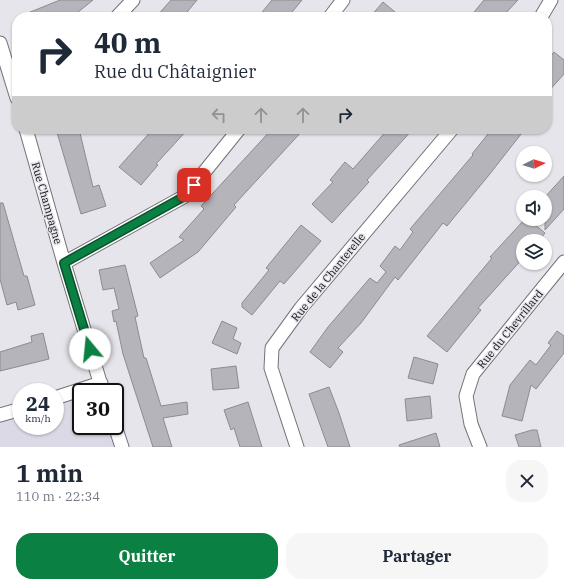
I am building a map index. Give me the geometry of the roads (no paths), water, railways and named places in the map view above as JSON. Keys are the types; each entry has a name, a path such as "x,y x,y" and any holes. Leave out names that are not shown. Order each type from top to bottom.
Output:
{"street":[{"path":"122,12 132,0"},
{"path":"334,12 343,0"},
{"path":"545,12 551,0"},
{"path":"0,43 12,74"},
{"name":"Rue Champagne","path":"27,134 64,263 100,383"},
{"path":"64,263 185,196 236,134"},
{"name":"Rue de la Chanterelle","path":"297,447 271,368 272,348 301,308 448,134"},
{"name":"Rue du Chevrillard","path":"480,447 471,424 466,396 473,374 564,262"},
{"path":"0,415 12,412"},
{"path":"118,435 122,447"}]}
